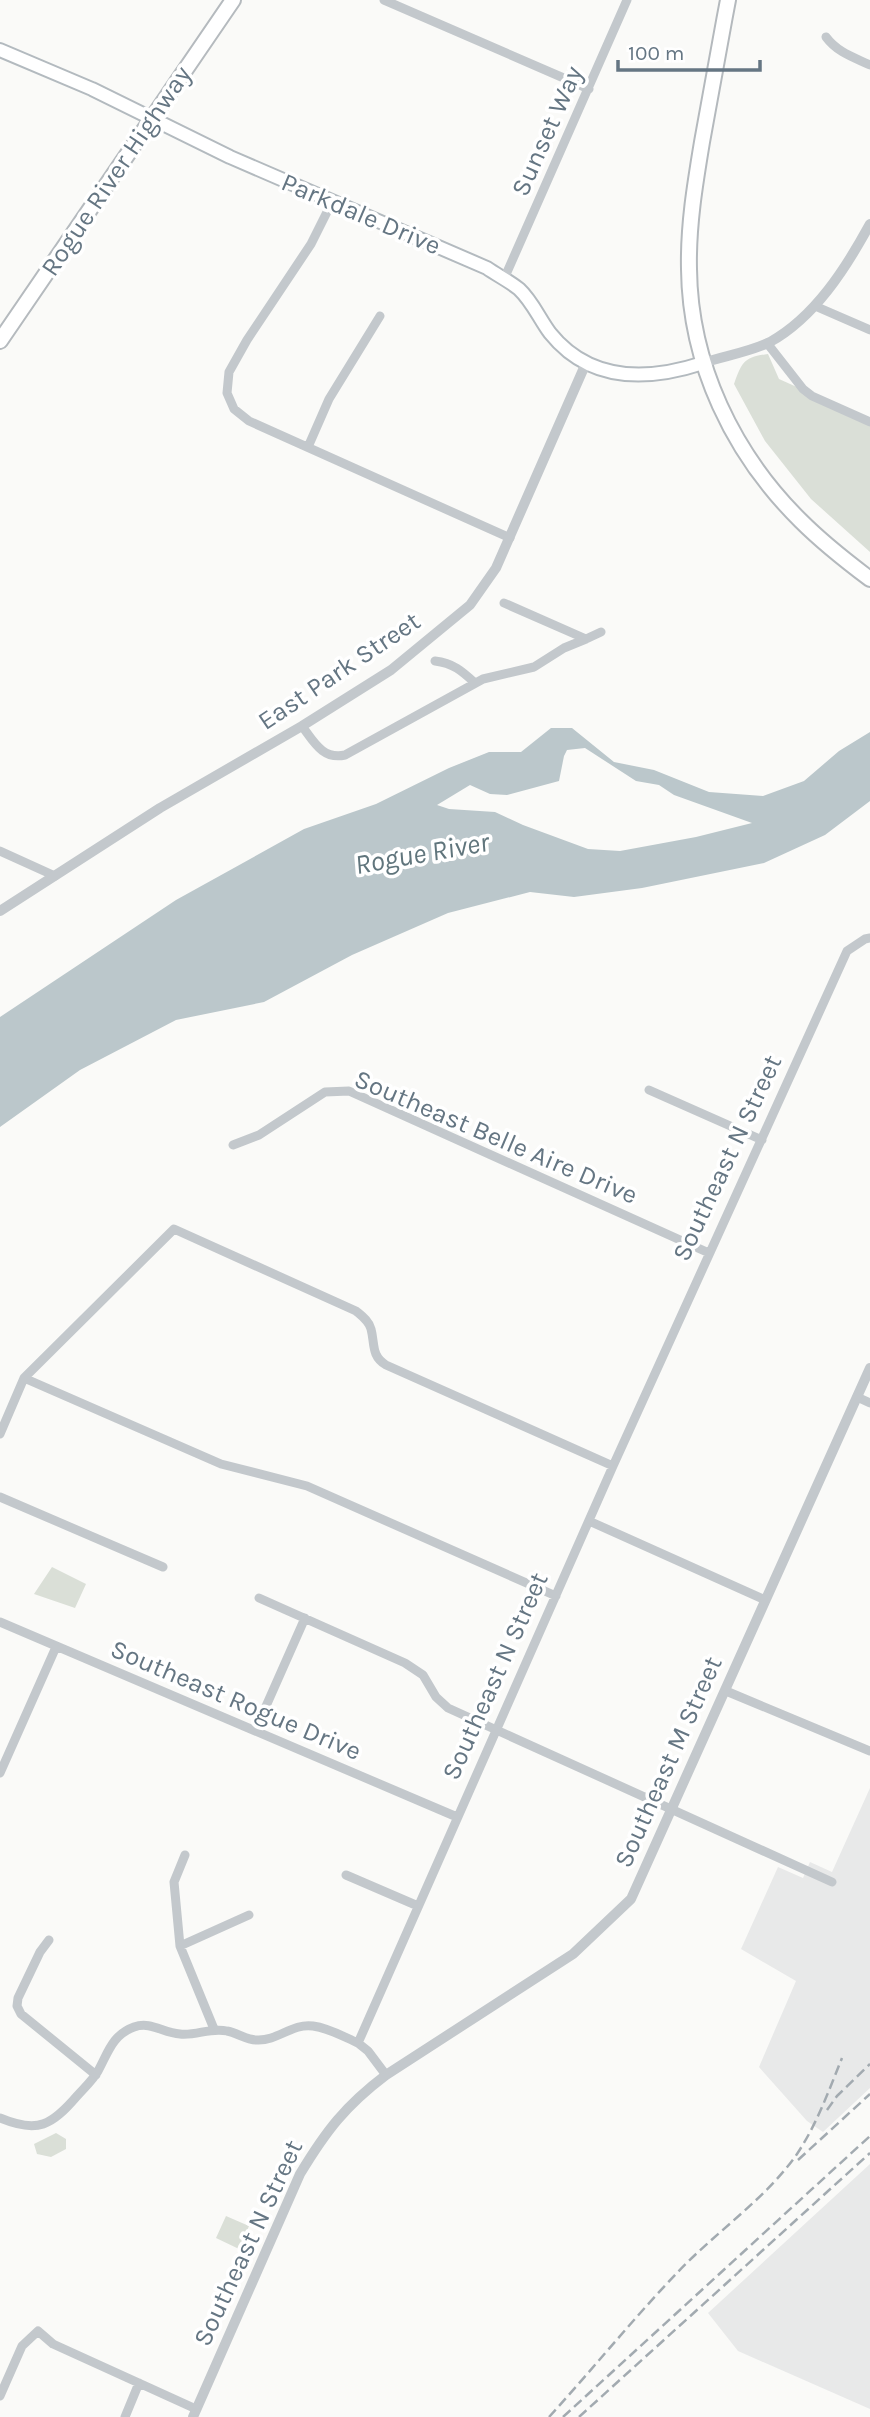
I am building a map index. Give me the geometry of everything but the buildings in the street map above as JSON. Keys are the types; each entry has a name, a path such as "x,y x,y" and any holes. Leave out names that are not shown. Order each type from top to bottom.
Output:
{"main road":[{"name":"Rogue River Highway","path":"0,341 233,0"},
{"path":"728,0 696,178 689,244 690,295 703,363 731,428 764,478 809,529 868,578"},
{"name":"Parkdale Drive","path":"0,50 153,117 230,157 487,268 518,288 551,333 586,363 605,371 641,377 703,363"}],"street":[{"path":"384,0 589,89"},
{"name":"Sunset Way","path":"504,279 627,0"},
{"path":"826,37 832,46 870,65"},
{"path":"332,202 311,244 247,340 229,372 227,393 234,409 249,421 510,538"},
{"path":"703,363 768,343 793,326 814,306 870,224"},
{"path":"814,306 870,330"},
{"path":"308,447 329,399 380,316"},
{"path":"768,343 803,389 812,396 870,422"},
{"name":"East Park Street","path":"0,911 160,808 302,726 391,670 453,620 483,588 496,568 586,363"},
{"path":"504,603 586,639"},
{"path":"302,726 323,752 331,756 345,755 479,681 534,667 564,648 601,632"},
{"path":"436,661 460,669 479,681"},
{"path":"0,851 55,876"},
{"name":"Southeast N Street","path":"358,2043 613,1466 847,951 867,939 870,928"},
{"path":"649,1090 762,1140"},
{"name":"Southeast Belle Aire Drive","path":"233,1145 259,1135 325,1093 349,1091 709,1253"},
{"path":"0,1434 24,1378 174,1229 356,1311 365,1318 371,1328 375,1354 379,1361 386,1365 613,1466"},
{"name":"Southeast M Street","path":"386,2075 573,1954 631,1899 870,1368"},
{"path":"24,1378 221,1464 307,1486 556,1596"},
{"path":"857,1397 870,1403"},
{"path":"0,1497 163,1567"},
{"path":"589,1521 765,1600"},
{"path":"259,1598 405,1663 423,1675 436,1697 448,1708 832,1882"},
{"path":"255,1731 305,1618"},
{"name":"Southeast Rogue Drive","path":"0,1622 457,1816"},
{"path":"0,1773 56,1647"},
{"path":"726,1691 870,1751"},
{"path":"185,1855 174,1882 180,1946 214,2029"},
{"path":"346,1875 418,1906"},
{"path":"180,1946 249,1915"},
{"path":"49,1940 24,1986 17,2006 21,2014 96,2075"},
{"path":"0,2118 25,2127 37,2126 58,2117 96,2075 113,2042 135,2027 153,2026 176,2034 190,2035 214,2029 255,2040 265,2040 294,2028 313,2026 358,2043 368,2050 386,2075"},
{"name":"Southeast N Street","path":"195,2413 300,2174 318,2143 340,2115 363,2092 386,2075"},
{"path":"0,2396 22,2346 38,2331 53,2344 139,2383 195,2413"},
{"path":"125,2417 139,2383"}],"shaded area":[{"path":"768,354 779,379 870,420 870,552 811,499 765,441 734,384 745,362"},
{"path":"52,1567 86,1584 75,1608 34,1594"},
{"path":"870,1788 870,2088 823,2132 807,2121 759,2067 796,1981 741,1949 778,1867 803,1878 810,1862 832,1872"},
{"path":"56,2133 66,2139 66,2149 51,2157 37,2154 34,2144"},
{"path":"870,2164 870,2409 738,2351 708,2313"},
{"path":"226,2216 249,2226 239,2249 216,2238"}],"water":[{"name":"Rogue River","path":"551,728 572,728 614,762 654,770 709,792 763,796 804,781 839,751 870,732 870,801 825,835 764,863 642,888 574,897 530,892 448,913 352,955 264,1002 176,1020 80,1070 0,1127 0,1017 176,900 304,829 376,804 449,768 489,752 521,752","holes":["585,748 636,781 659,785 674,795 752,823 620,851 588,849 495,812 449,809 437,805 470,785 490,794 507,795 559,781 567,750"]}],"railway":[{"path":"549,2417 676,2274 784,2171 811,2131 842,2058"},
{"path":"827,2110 837,2096 870,2064"},
{"path":"798,2160 870,2094"},
{"path":"563,2417 870,2136"},
{"path":"579,2417 870,2153"}]}
